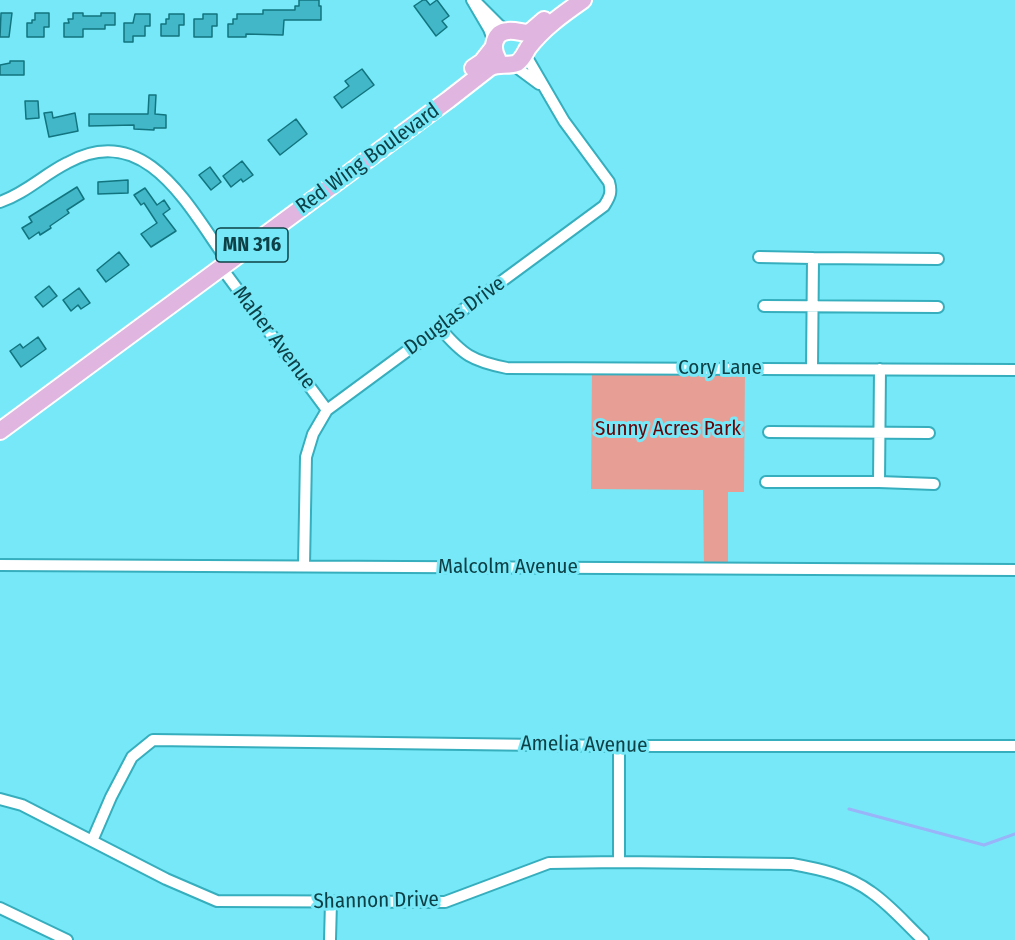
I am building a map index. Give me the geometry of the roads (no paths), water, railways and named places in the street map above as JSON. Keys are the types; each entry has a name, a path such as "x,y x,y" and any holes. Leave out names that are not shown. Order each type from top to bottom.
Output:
{"main road":[{"name":"Red Wing Boulevard","path":"0,430 456,83 482,62 498,36 512,31 528,33 533,31 565,0"},
{"name":"Red Wing Boulevard","path":"0,418 448,100 494,64 517,58 553,22 583,0"},
{"path":"494,45 496,58 517,58 524,39 512,31"}],"street":[{"path":"473,0 499,25 512,31"},
{"path":"473,0 489,29 494,45"},
{"name":"Douglas Drive","path":"304,566 306,458 314,434 327,410 604,206 609,197 611,190 609,182 564,121 547,93 527,74 517,58"},
{"name":"Maher Avenue","path":"0,202 26,190 67,162 79,157 99,152 127,154 150,164 171,183 327,410"},
{"path":"759,257 938,259"},
{"path":"812,369 813,258"},
{"path":"764,306 938,307"},
{"name":"Cory Lane","path":"440,328 459,350 481,363 507,368 1015,370"},
{"path":"879,482 880,369"},
{"path":"769,432 929,433"},
{"path":"766,482 934,484"},
{"name":"Malcolm Avenue","path":"0,565 1015,570"},
{"name":"Amelia Avenue","path":"92,842 111,797 132,757 153,740 619,746 1015,746"},
{"path":"619,746 619,862"},
{"name":"Shannon Drive","path":"0,799 22,806 166,879 217,901 445,902 549,863 792,864 819,868 846,878 872,892 923,940"},
{"path":"330,940 331,902"},
{"path":"0,908 67,940"}],"waterway":[{"path":"849,809 984,845 1015,834"}],"park label":[{"name":"Sunny Acres Park","path":"668,429"}]}
